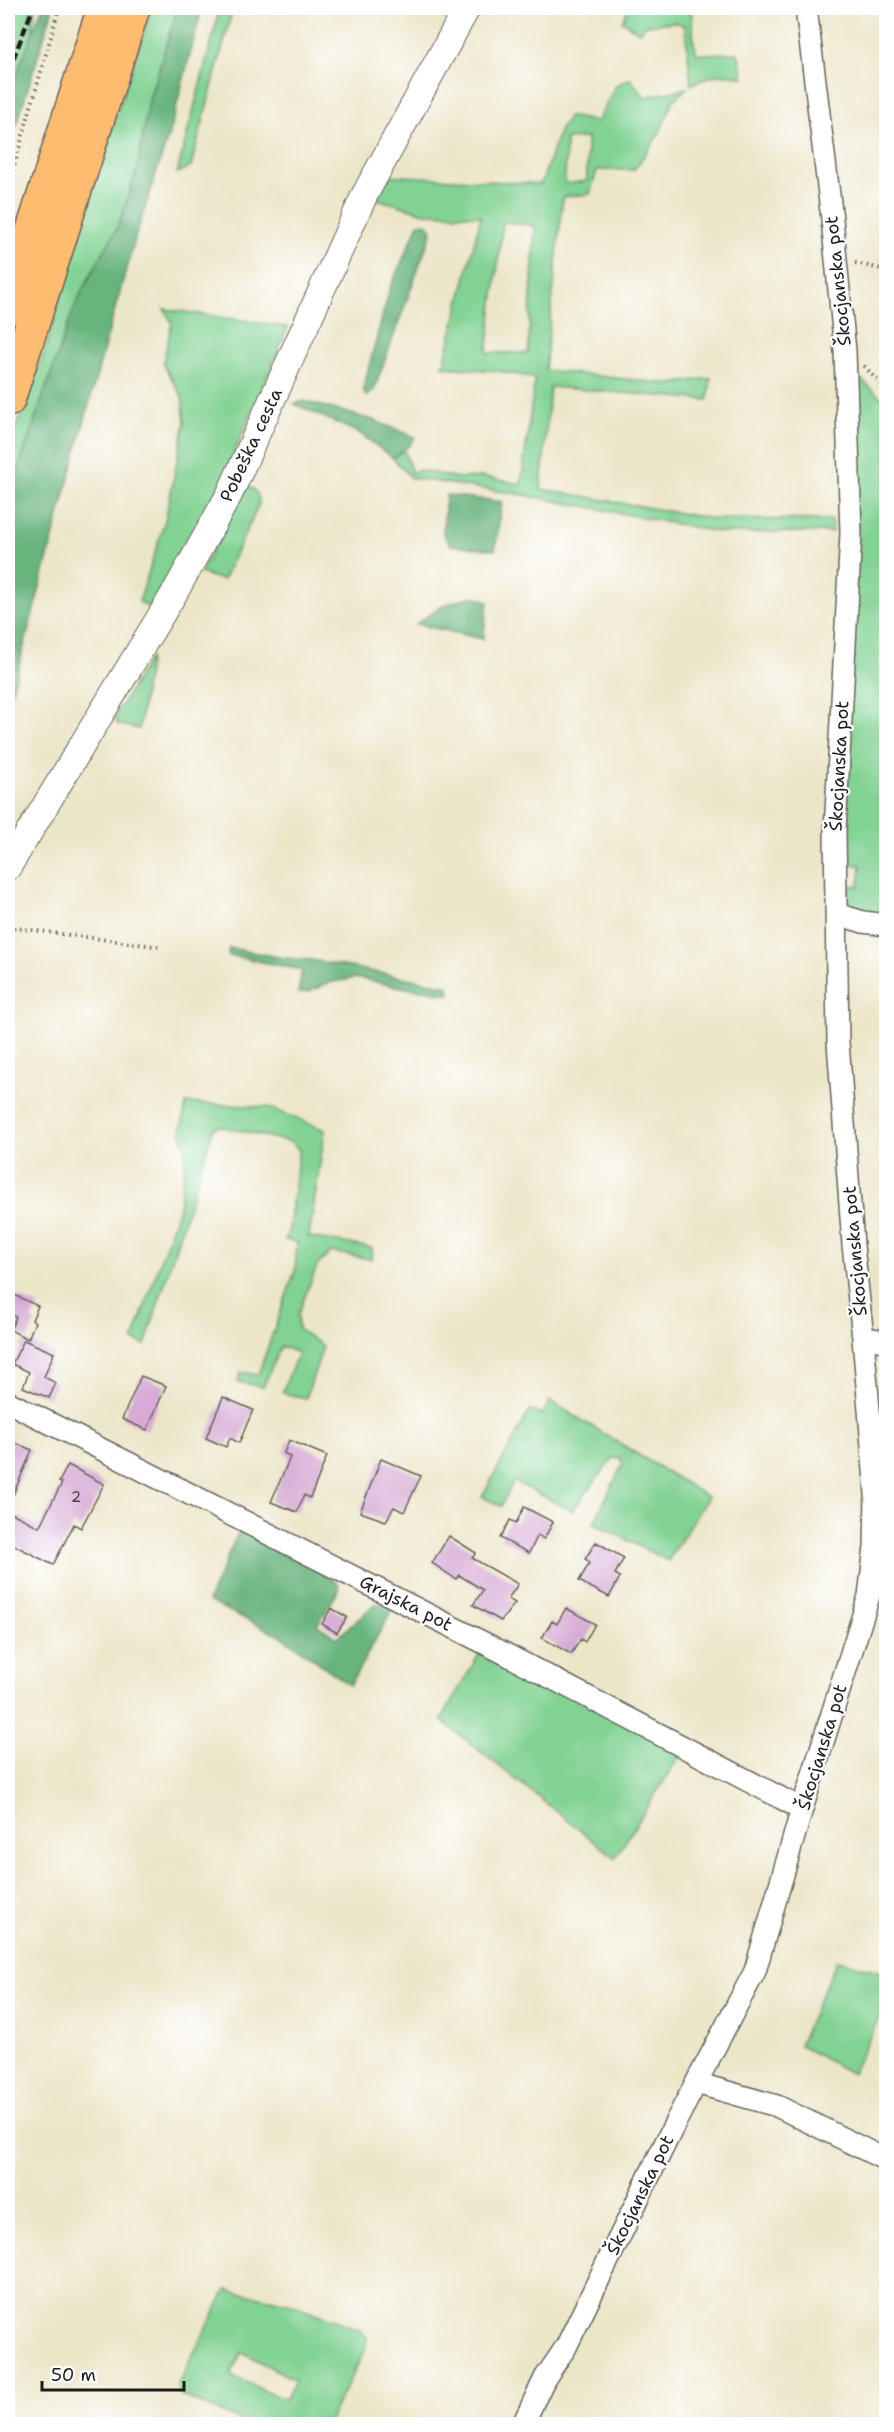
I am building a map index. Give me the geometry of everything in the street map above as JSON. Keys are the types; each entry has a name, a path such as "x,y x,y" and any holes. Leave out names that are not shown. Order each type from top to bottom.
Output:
{"highway":[{"path":"8,308 104,8"},
{"path":"8,399 133,8"}],"street":[{"name":"Pobeška cesta","path":"8,867 175,592 230,493 365,194 467,8"},
{"name":"Škocjanska pot","path":"523,2424 545,2379 566,2347 675,2123 755,1971 870,1586 875,1547 876,1494 853,1245 838,1042 835,831 851,533 845,351 806,8"},
{"path":"837,914 863,922 886,925"},
{"path":"863,1338 886,1341"},
{"name":"Grajska pot","path":"8,1401 487,1644 802,1809"},
{"path":"696,2083 777,2106 886,2160"}],"path":[{"path":"8,188 59,8"},
{"path":"836,259 886,270"},
{"path":"8,927 162,947"}],"green space":[{"path":"8,8 35,8 28,74 8,144"},
{"path":"8,8 18,8 8,36"},
{"path":"42,8 53,8 8,152 8,97"},
{"path":"152,8 178,8 149,100 137,170 118,226 82,291 71,316 8,498 8,449 47,344 112,128"},
{"path":"178,8 202,8 170,131 136,235 104,348 8,706 8,498 71,316 82,291 118,226 137,170 149,100"},
{"path":"220,8 233,8 191,166 177,173"},
{"path":"629,8 691,8 697,54 738,53 744,77 717,75 691,85 685,26 675,22 646,25 639,32 622,21"},
{"path":"630,79 645,97 687,88 673,101 659,134 634,170 597,170 590,194 563,197 545,370 670,384 711,378 708,400 550,387 541,489 714,519 832,520 832,532 723,533 525,495 411,478 393,458 404,450 412,473 419,470 457,478 483,477 521,484 535,378 498,371 443,367 481,216 425,213 374,198 386,175 541,184 560,129 569,116 597,122 616,85","holes":["587,138 587,181 565,184 566,139","503,222 535,226 528,353 487,353"]},
{"path":"419,223 428,224 432,231 374,390 366,396 363,389 390,288"},
{"path":"164,309 288,327 220,486 151,608 139,602 165,521 185,423 182,396 163,364 172,323"},
{"path":"854,373 886,402 886,920 845,905 841,885 859,886 861,865 841,864"},
{"path":"304,401 373,420 415,437 409,446 393,458 359,433 294,404"},
{"path":"246,486 256,492 259,504 223,580 200,573"},
{"path":"446,495 502,502 495,550 451,545 443,534"},
{"path":"473,596 488,601 483,639 416,624 444,605"},
{"path":"150,657 139,729 117,724 115,716"},
{"path":"229,948 284,958 312,960 448,986 450,994 356,978 328,983 309,992 298,993 302,970 228,955"},
{"path":"186,1103 268,1107 325,1130 309,1237 372,1248 371,1259 331,1252 317,1266 298,1314 298,1329 323,1346 306,1398 282,1393 298,1353 281,1346 263,1387 238,1382 241,1372 258,1375 295,1271 297,1242 285,1240 289,1229 299,1150 291,1142 219,1126 213,1129 145,1345 133,1340 179,1208 186,1154 181,1132"},
{"path":"550,1401 708,1497 668,1561 594,1523 623,1463 620,1458 613,1458 572,1511 514,1481 501,1506 482,1497 530,1410 542,1415"},
{"path":"886,1496 886,1604 876,1598"},
{"path":"241,1526 291,1553 339,1584 339,1590 317,1625 337,1638 375,1604 395,1605 350,1685 281,1636 208,1601"},
{"path":"482,1649 682,1752 615,1858 441,1720"},
{"path":"837,1960 886,1973 886,2003 852,2074 799,2045"},
{"path":"226,2290 288,2303 359,2329 368,2339 366,2348 327,2424 249,2424 180,2395 177,2386","holes":["242,2352 295,2380 285,2400 230,2375"]}],"building":[{"path":"8,1292 38,1306 28,1339 10,1330 16,1317 8,1313"},
{"path":"24,1340 54,1353 44,1377 56,1383 49,1398 23,1387 29,1372 12,1364"},
{"path":"141,1376 166,1386 147,1430 122,1419"},
{"path":"223,1397 253,1410 239,1443 230,1438 226,1447 206,1438"},
{"path":"8,1440 32,1450 8,1507"},
{"path":"289,1440 327,1456 310,1498 304,1495 297,1512 271,1502 290,1457 284,1453"},
{"path":"381,1459 421,1476 404,1512 394,1507 386,1521 360,1512"},
{"path":"68,1465 104,1484 81,1528 74,1524 53,1565 8,1542 8,1511 39,1527 62,1483 59,1482"},
{"path":"524,1507 553,1522 544,1539 538,1535 529,1553 500,1538 510,1520 516,1523"},
{"path":"449,1536 476,1553 472,1558 518,1584 508,1599 515,1603 501,1621 473,1605 483,1590 459,1575 456,1579 432,1563"},
{"path":"596,1542 624,1558 615,1574 620,1577 609,1597 579,1581 590,1562 585,1559"},
{"path":"331,1608 347,1617 337,1633 322,1624"},
{"path":"566,1608 595,1624 585,1642 581,1639 571,1654 542,1638 552,1621 557,1624"}],"railway":[{"path":"8,72 33,8"}]}
